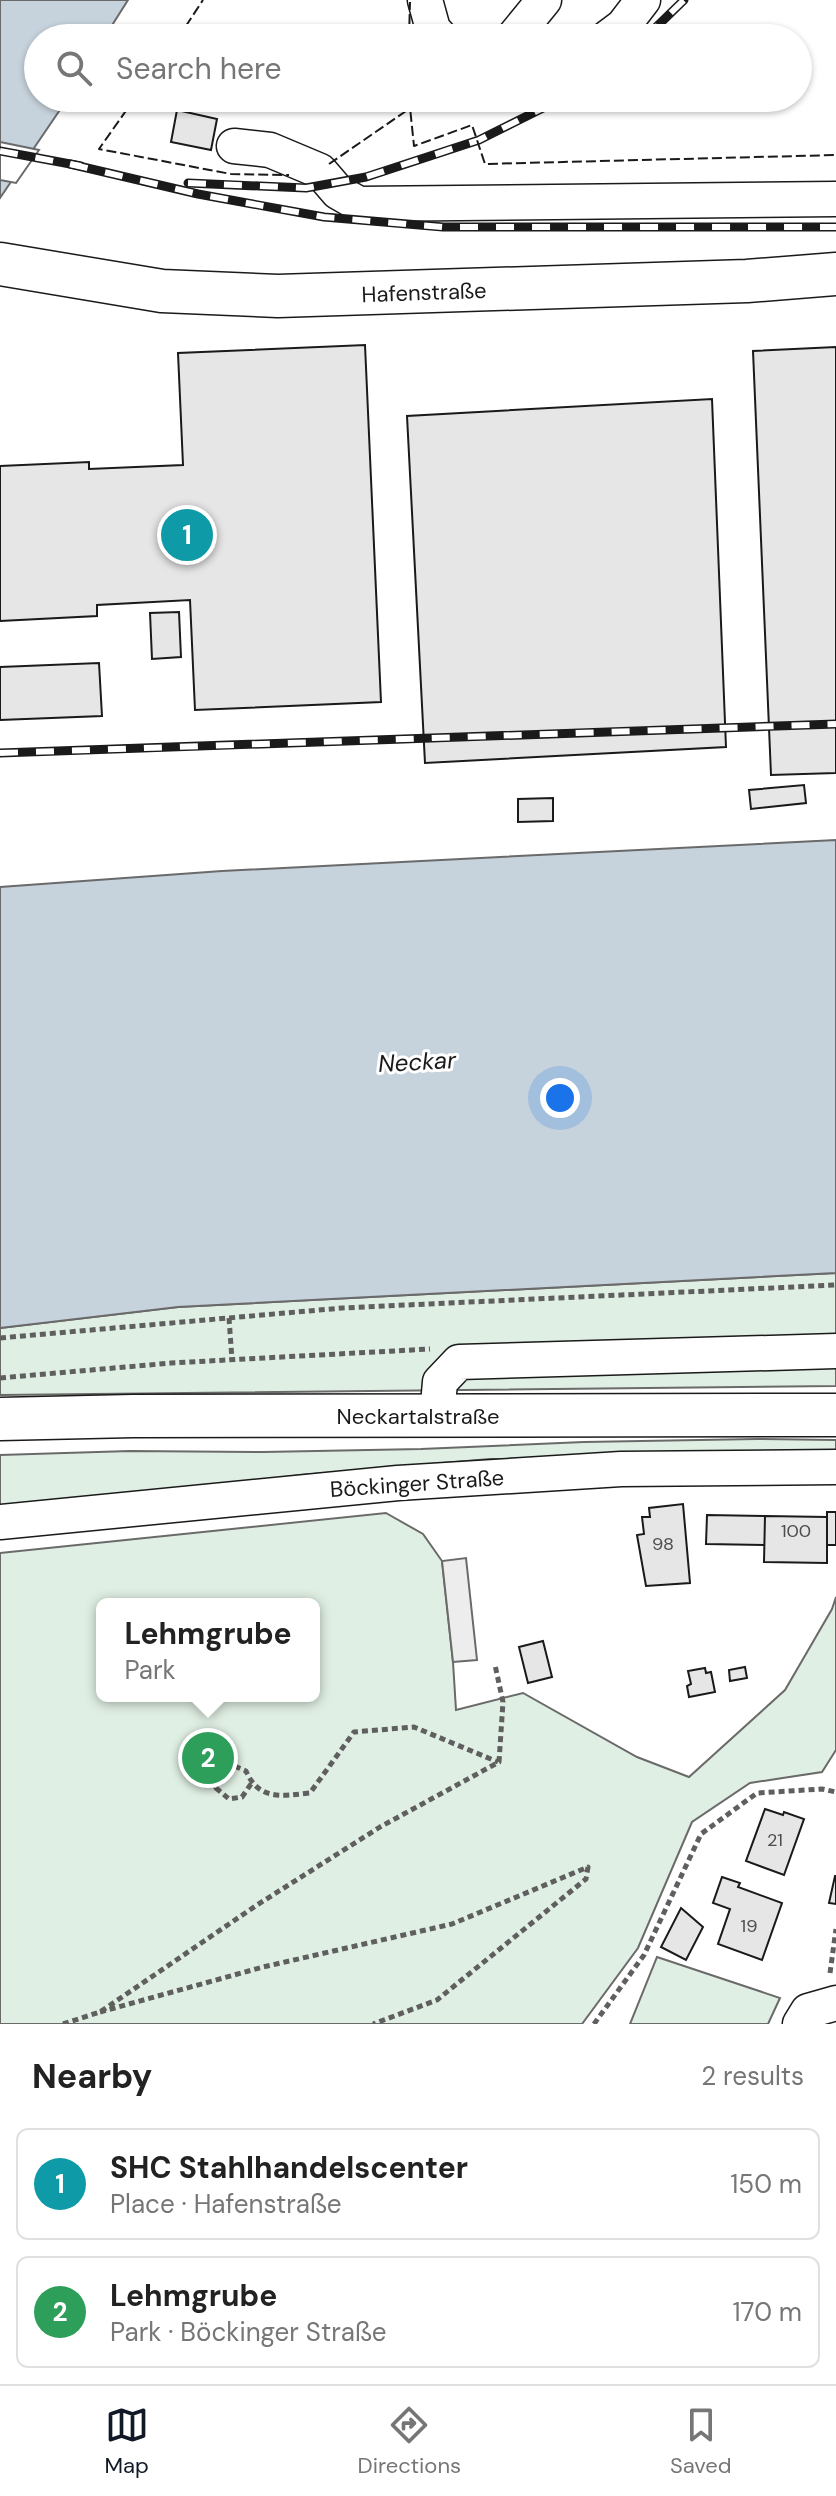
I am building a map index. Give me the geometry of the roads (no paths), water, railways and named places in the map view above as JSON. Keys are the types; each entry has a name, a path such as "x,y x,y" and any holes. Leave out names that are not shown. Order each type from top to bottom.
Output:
{"main road":[{"name":"Hafenstraße","path":"7,265 162,291 278,296 747,281 836,274"},
{"name":"Neckartalstraße","path":"0,1419 836,1415"}],"street":[{"path":"425,0 432,24"},
{"path":"524,24 544,0"},
{"path":"625,24 643,0"},
{"path":"234,146 270,150 320,171 338,192 359,204 836,199"},
{"path":"437,1416 440,1382 459,1362 836,1351"},
{"name":"Böckinger Straße","path":"0,1522 430,1481 621,1469 836,1467"}],"water":[{"path":"0,0 128,0 113,24 24,24 24,112 58,112 0,198"},
{"name":"Neckar","path":"836,840 836,1273 178,1307 0,1328 0,887 222,871"}],"railway":[{"path":"659,24 684,0"},
{"path":"188,183 306,188 366,177 479,140 535,112"},
{"path":"0,151 81,166"},
{"path":"70,164 198,194 324,217 443,227 836,227"},
{"path":"0,753 836,724"}],"place":[{"name":"SHC Stahlhandelscenter","path":"187,535"},
{"name":"Lehmgrube","path":"208,1758"}]}
